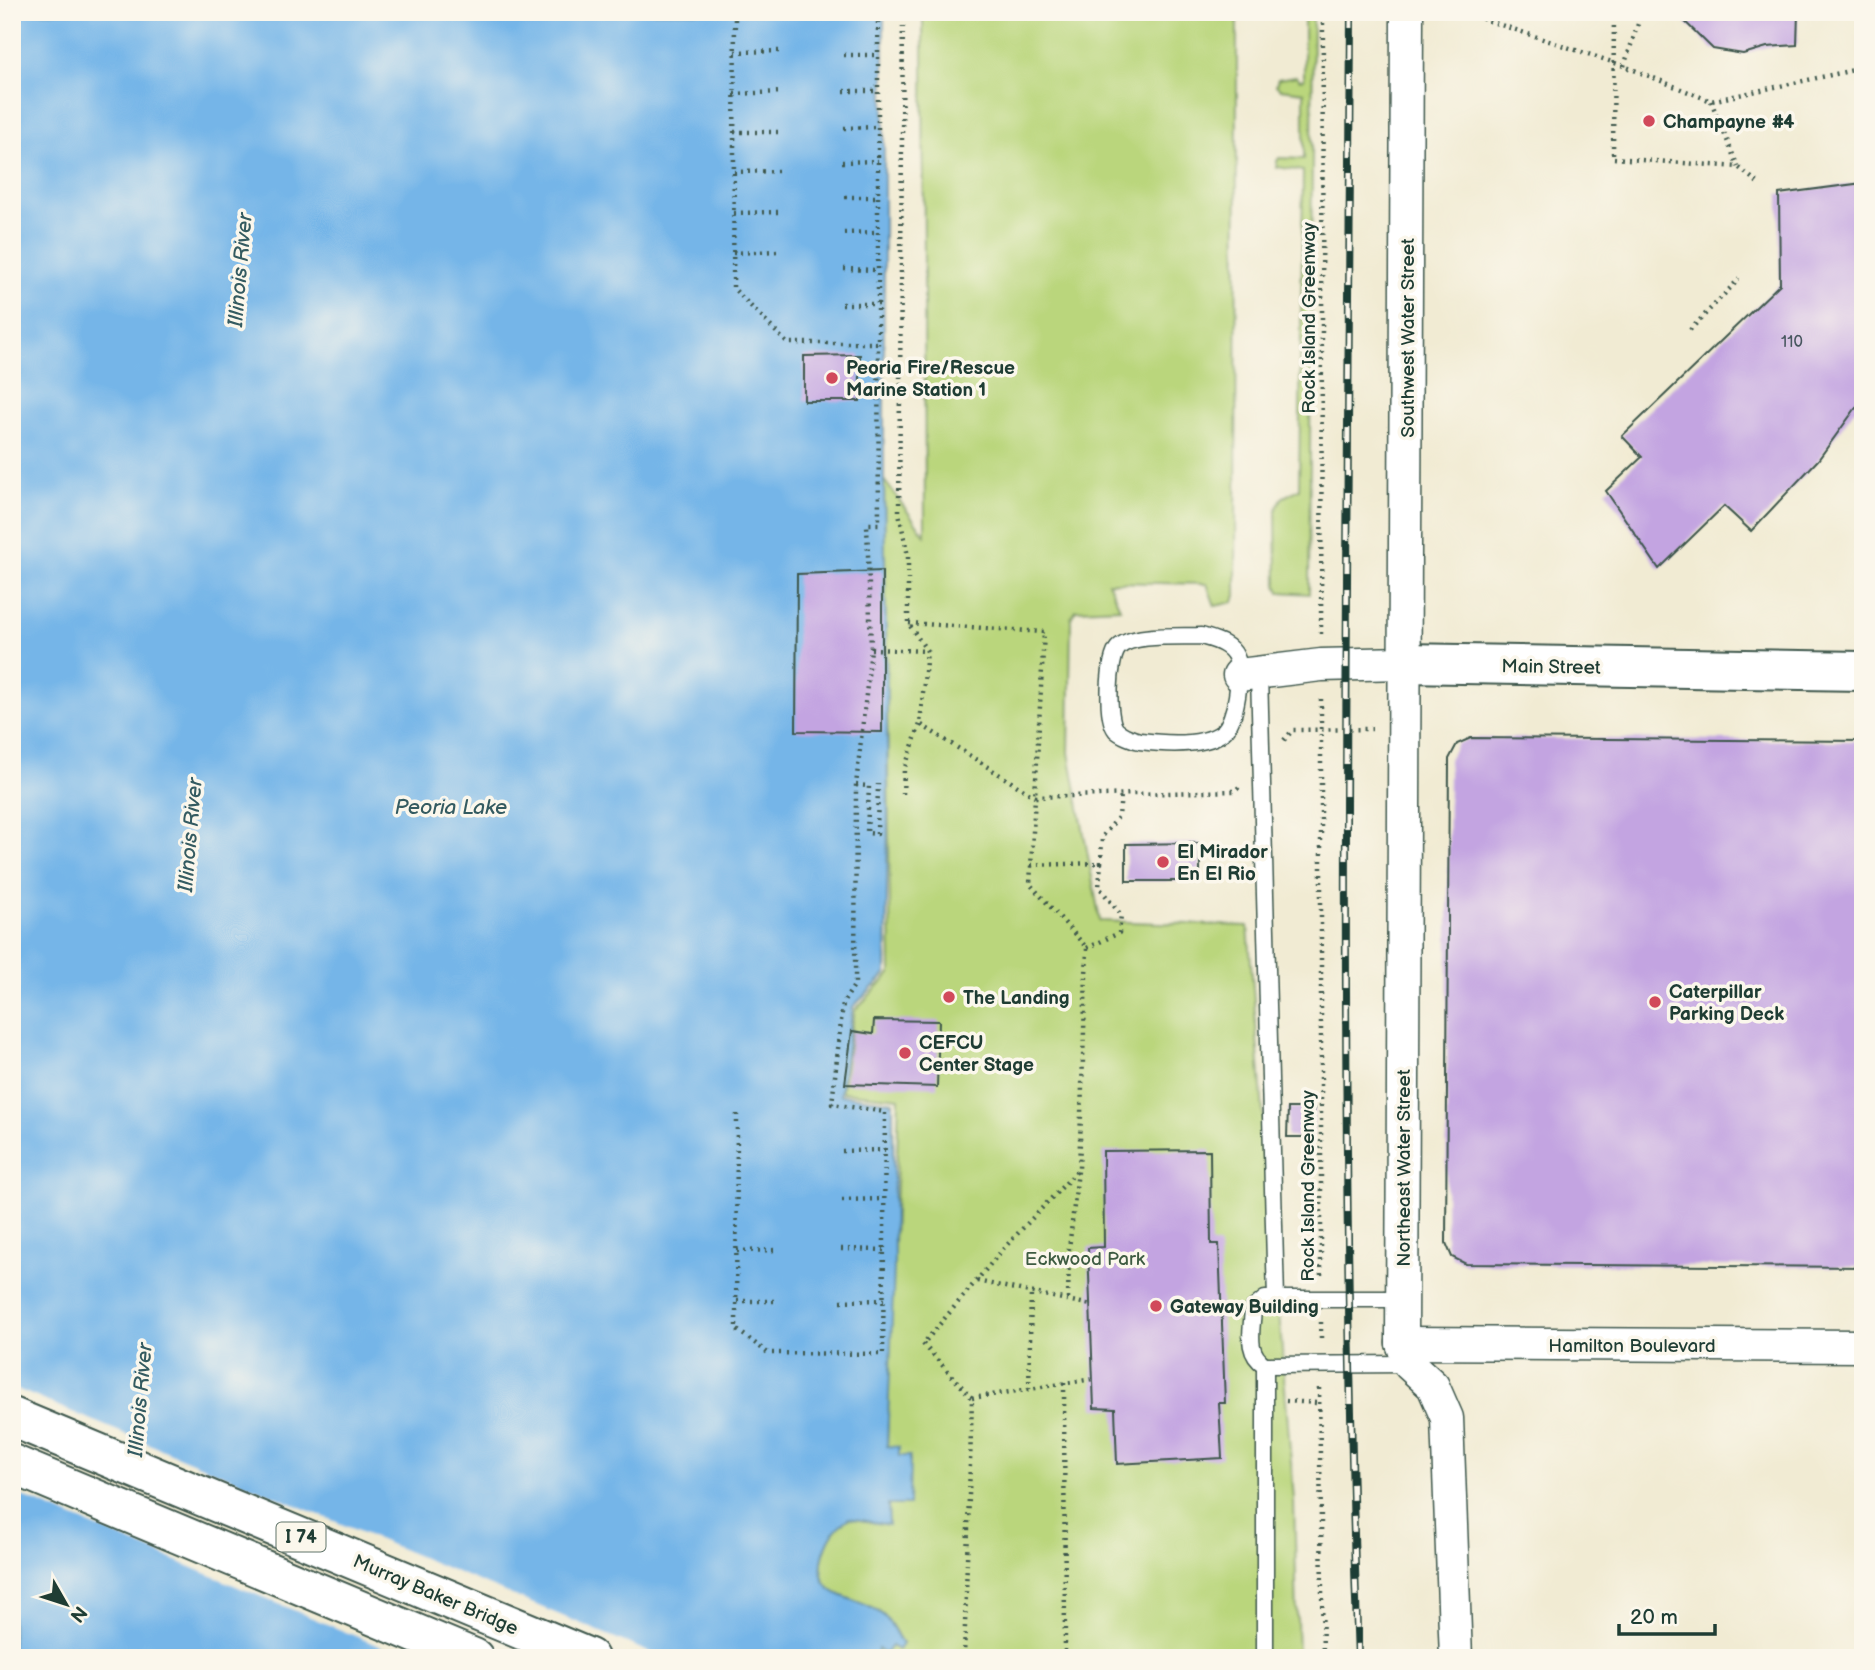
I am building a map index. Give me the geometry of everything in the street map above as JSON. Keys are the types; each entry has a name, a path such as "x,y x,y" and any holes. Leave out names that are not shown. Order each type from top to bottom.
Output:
{"main road":[{"name":"Main Street","path":"1404,663 1863,671"},
{"name":"Murray Baker Bridge","path":"12,1417 589,1658"},
{"name":"I 74","path":"12,1465 474,1658"}],"street":[{"name":"Southwest Water Street","path":"1404,663 1407,12"},
{"name":"Main Street","path":"1249,674 1321,665 1404,663"},
{"name":"Northeast Water Street","path":"1404,663 1402,1298 1405,1354"},
{"name":"Hamilton Boulevard","path":"1405,1354 1863,1346"},
{"path":"1405,1354 1433,1386 1447,1418 1456,1658"}],"lane":[{"path":"1249,674 1232,724 1222,734 1204,742 1139,741 1117,732 1109,718 1112,660 1118,647 1135,639 1201,636 1223,642 1249,674 1260,765 1276,1299"},
{"path":"1402,1298 1259,1301 1253,1309 1252,1352 1255,1359 1265,1365 1321,1364 1405,1354"},
{"path":"1265,1365 1265,1658"}],"path":[{"path":"735,12 733,288 786,343 878,343"},
{"path":"737,1114 736,1329 768,1353 883,1354 885,1112 832,1104 844,1003 855,984 856,785 871,649 867,524 879,524 878,12"},
{"path":"903,794 904,770 920,724 927,651 908,623 908,556 899,513 904,12"},
{"name":"Rock Island Greenway","path":"1320,625 1323,12"},
{"path":"1462,12 1624,66 1711,101 1863,68"},
{"path":"1614,12 1613,158 1738,167"},
{"path":"1624,66 1642,12"},
{"path":"734,52 780,51"},
{"path":"844,55 878,55"},
{"path":"844,91 877,91"},
{"path":"734,94 781,92"},
{"path":"1711,101 1738,167 1758,183"},
{"path":"844,128 878,127"},
{"path":"734,132 780,132"},
{"path":"842,162 878,162"},
{"path":"734,172 780,171"},
{"path":"845,197 878,197"},
{"path":"734,213 778,212"},
{"path":"844,233 878,232"},
{"path":"733,253 778,251"},
{"path":"844,269 878,270"},
{"path":"1690,330 1739,278"},
{"path":"842,304 879,304"},
{"path":"908,623 1044,632 1030,884 1087,948 1079,1169 1069,1249 1068,1299"},
{"path":"871,649 927,651"},
{"name":"Rock Island Greenway","path":"1321,714 1321,1364 1317,1403 1324,1658"},
{"path":"920,724 1035,797 1235,791 1293,730 1382,729"},
{"path":"856,785 869,786 867,833 877,834 878,785"},
{"path":"1087,948 1119,933 1121,915 1099,887 1102,837 1119,816 1121,795"},
{"path":"1031,865 1101,863"},
{"path":"842,1151 885,1150"},
{"path":"964,1658 972,1398 923,1344 977,1280 1079,1169"},
{"path":"842,1200 884,1199"},
{"path":"841,1249 884,1250"},
{"path":"737,1251 779,1250"},
{"path":"977,1280 1091,1305"},
{"path":"1029,1389 1031,1292"},
{"path":"841,1301 884,1300"},
{"path":"737,1301 779,1301"},
{"path":"972,1398 1093,1379"},
{"path":"1064,1384 1065,1658"}],"green space":[{"name":"Eckwood Park","path":"923,12 1237,12 1236,595 1234,602 1215,606 1207,584 1108,582 1120,608 1076,610 1071,618 1069,753 1100,921 1248,926 1294,1500 1298,1658 877,1658 877,1649 891,1646 898,1650 902,1643 889,1621 874,1608 830,1589 821,1569 830,1537 849,1518 889,1525 888,1505 909,1505 899,1456 887,1447 899,1098 841,1092 855,1010 891,973 884,480 925,535"},
{"path":"1304,12 1313,12 1309,594 1280,592 1277,585 1276,510 1282,498 1299,489 1303,171 1277,167 1277,161 1279,158 1304,159 1304,92 1280,89 1276,85 1278,79 1296,76 1300,80 1304,79"}],"water":[{"name":"Peoria Lake","path":"12,12 884,12 884,480 888,807 886,974 853,1007 840,1095 893,1102 894,1268 887,1446 899,1447 899,1456 910,1456 909,1505 888,1505 889,1525 849,1518 830,1538 821,1569 830,1589 874,1609 887,1619 902,1644 898,1650 891,1646 885,1654 878,1649 877,1658 12,1658"}],"pier":[{"path":"12,1387 663,1658 408,1658 12,1492"}],"building":[{"path":"1675,12 1798,12 1797,45 1767,47 1743,54 1713,49"},
{"path":"1863,183 1863,398 1818,460 1751,531 1724,506 1659,569 1606,491 1642,457 1622,436 1780,284 1779,194"},
{"name":"Peoria Fire/Rescue Marine Station 1","path":"860,355 860,401 804,401 804,356"},
{"path":"882,571 882,732 796,731 797,574"},
{"name":"Caterpillar Parking Deck","path":"1471,738 1863,741 1863,1267 1466,1264 1452,1257 1446,1243 1449,759 1457,744"},
{"path":"1200,843 1200,881 1126,881 1126,844"},
{"name":"CEFCU Center Stage","path":"874,1020 939,1021 937,1087 845,1084 852,1031 873,1034"},
{"path":"1288,1108 1314,1108 1313,1137 1287,1137"},
{"name":"Gateway Building","path":"1210,1150 1211,1244 1219,1244 1225,1403 1219,1403 1222,1458 1117,1464 1115,1409 1094,1408 1088,1248 1104,1247 1103,1151"}],"railway":[{"path":"1351,12 1346,1041 1358,1658"}],"place":[{"name":"Champayne #4","path":"1649,121"},
{"name":"Peoria Fire/Rescue Marine Station 1","path":"832,378"},
{"name":"El Mirador En El Rio","path":"1163,862"},
{"name":"The Landing","path":"949,997"},
{"name":"Caterpillar Parking Deck","path":"1655,1002"},
{"name":"CEFCU Center Stage","path":"905,1053"},
{"name":"Gateway Building","path":"1156,1306"}],"water label":[{"name":"Illinois River","path":"240,270"},
{"name":"Illinois River","path":"190,835"},
{"name":"Illinois River","path":"140,1400"}]}
